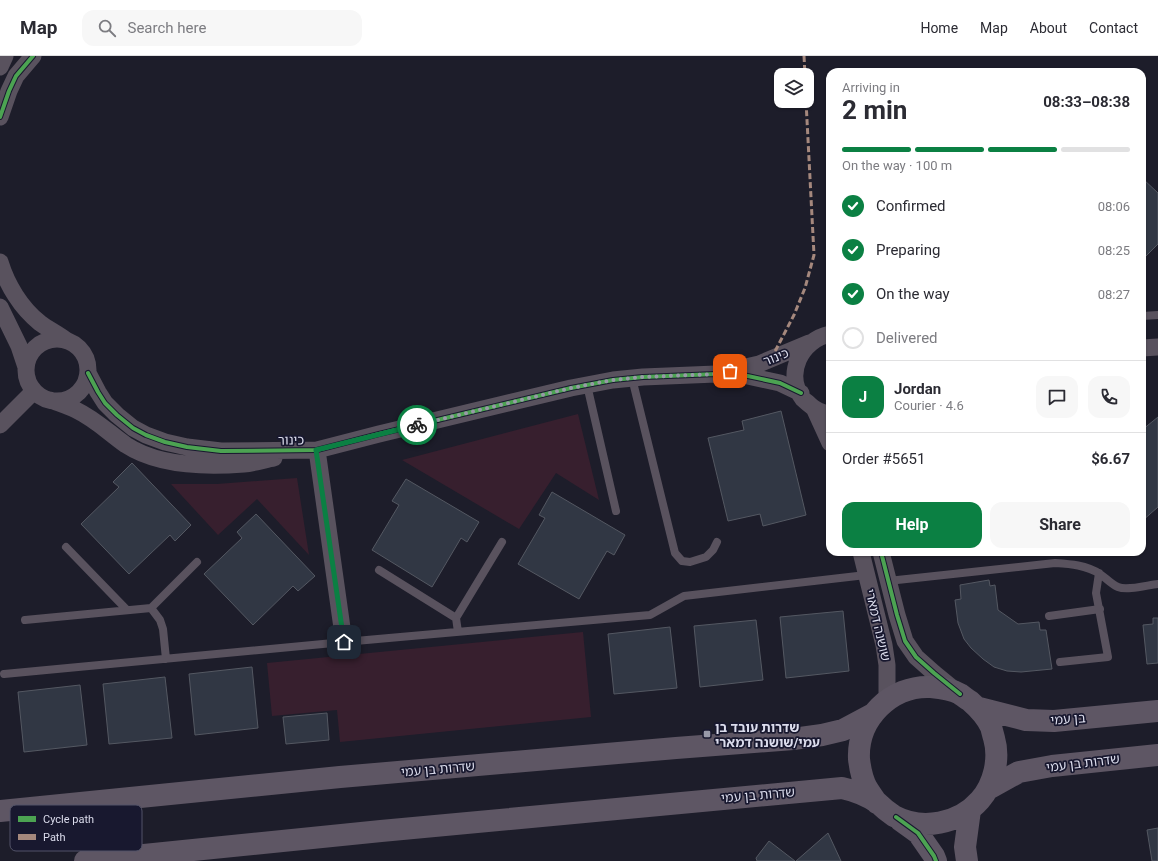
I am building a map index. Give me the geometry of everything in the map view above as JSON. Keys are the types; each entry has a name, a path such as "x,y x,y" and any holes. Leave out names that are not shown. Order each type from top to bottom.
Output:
{"main road":[{"name":"שדרות בן עמי","path":"60,805 340,777 822,736 843,730 904,691 922,687 942,688 960,694 979,708 990,726 996,747 996,769 988,789 980,800 970,810 953,819 934,824 915,823 896,817 858,791 842,788 382,831 85,861"},
{"name":"שדרות בן עמי","path":"877,803 866,787 860,769 859,750 863,731 880,707"},
{"name":"בן עמי","path":"979,708 1026,720 1054,721 1158,711"},
{"name":"שדרות בן עמי","path":"988,789 1019,772 1052,766 1158,755"},
{"name":"שדרות בן עמי","path":"0,811 10,810"},
{"path":"967,861 965,847 970,810"},
{"path":"896,817 918,833 936,861"}],"street":[{"path":"0,67 5,56"},
{"path":"0,118 9,91 16,76 33,56"},
{"path":"0,262 12,289 26,309 40,323 76,345 83,353 87,363 88,373 84,384 78,392 70,398 60,401 41,397 34,391 28,382 25,373 26,363 36,346 45,341 56,338 66,340"},
{"path":"0,307 19,346 26,367"},
{"name":"כינור","path":"716,374 759,364 826,335"},
{"path":"812,342 805,348 798,360 795,373 797,387 803,399 814,408 826,414"},
{"path":"1146,348 1158,347"},
{"name":"כינור","path":"88,373 98,392 117,415 133,428 146,435 165,442 187,448 220,451 314,450"},
{"name":"כינור","path":"50,400 76,410 106,429 126,445 144,454 164,460 188,464 219,465 246,464 314,450 587,385 632,378 668,375 743,375 763,378 780,383 801,394"},
{"path":"0,425 34,391"},
{"path":"814,408 826,434"},
{"path":"314,450 344,642"},
{"name":"שושנה דמארי","path":"862,556 884,645 887,665 880,707"},
{"name":"שושנה דמארי","path":"882,556 896,615 905,641 916,657 960,694"}],"lane":[{"path":"1146,316 1158,315"},
{"path":"632,378 675,553 682,561 690,562 706,558 713,550 717,542"},
{"path":"587,385 616,512"},
{"path":"458,632 456,618 502,542"},
{"path":"66,547 127,610"},
{"path":"25,620 152,608 197,562"},
{"path":"888,581 1055,563 1071,564 1086,568 1099,573 1118,587 1127,588 1158,584"},
{"path":"378,570 456,618"},
{"path":"1060,662 1108,657 1096,593 1099,573"},
{"path":"4,674 650,615 684,596 866,575"},
{"path":"152,608 160,620 163,630 166,659"},
{"path":"1049,616 1100,609"}],"shaded area":[{"path":"578,414 599,500 556,473 519,529 402,460"},
{"path":"297,478 309,555 257,499 218,535 171,484 217,484"},
{"path":"583,632 591,717 340,742 337,710 272,716 267,663"}],"building":[{"path":"1146,182 1158,193 1158,244 1146,256"},
{"path":"781,411 806,515 763,526 760,514 728,521 708,438 744,430 742,421"},
{"path":"1158,417 1158,507 1146,518 1146,427"},
{"path":"132,463 191,525 175,541 170,535 129,574 81,524 119,487 113,482"},
{"path":"406,479 479,522 467,542 461,538 432,587 372,550 399,505 392,501"},
{"path":"552,492 625,535 614,555 607,551 579,599 518,564 545,518 539,515"},
{"path":"256,514 315,576 298,591 293,586 253,625 204,574 242,538 237,532"},
{"path":"989,580 990,586 995,585 998,610 1018,624 1039,622 1040,630 1046,630 1052,669 1021,672 1007,671 994,667 971,648 964,639 958,623 955,600 961,599 960,585"},
{"path":"843,611 849,671 786,678 780,617"},
{"path":"1153,618 1158,618 1158,663 1147,664 1143,625 1153,624"},
{"path":"756,620 763,680 700,687 694,626"},
{"path":"670,627 677,688 614,694 608,634"},
{"path":"252,667 258,728 195,735 189,674"},
{"path":"165,677 172,738 109,744 103,684"},
{"path":"80,685 87,745 24,752 18,692"},
{"path":"327,713 329,740 286,744 283,717"},
{"path":"1158,828 1158,861 1152,861 1147,830"},
{"path":"828,833 841,861 796,861"},
{"path":"769,841 795,861 757,861 756,858"}],"marked path":[{"path":"804,56 805,68"},
{"path":"771,359 794,315 805,288 814,255 806,108"}],"cycle path":[{"path":"0,117 16,76 33,56"},
{"path":"88,373 105,403 133,428 146,435 165,442 187,447 221,451 317,450 571,388 613,380 643,377 716,374 743,375 780,383 801,393"},
{"path":"882,556 905,641 916,657 960,694"},
{"path":"896,817 918,833 936,861"}],"way so far":[{"path":"417,425 571,388 613,380 668,375 716,374 730,371"}],"place":[{"name":"שדרות עובד בן עמי/שושנה דמארי","path":"707,734"}],"route":[{"path":"344,642 316,450 417,425"}]}
